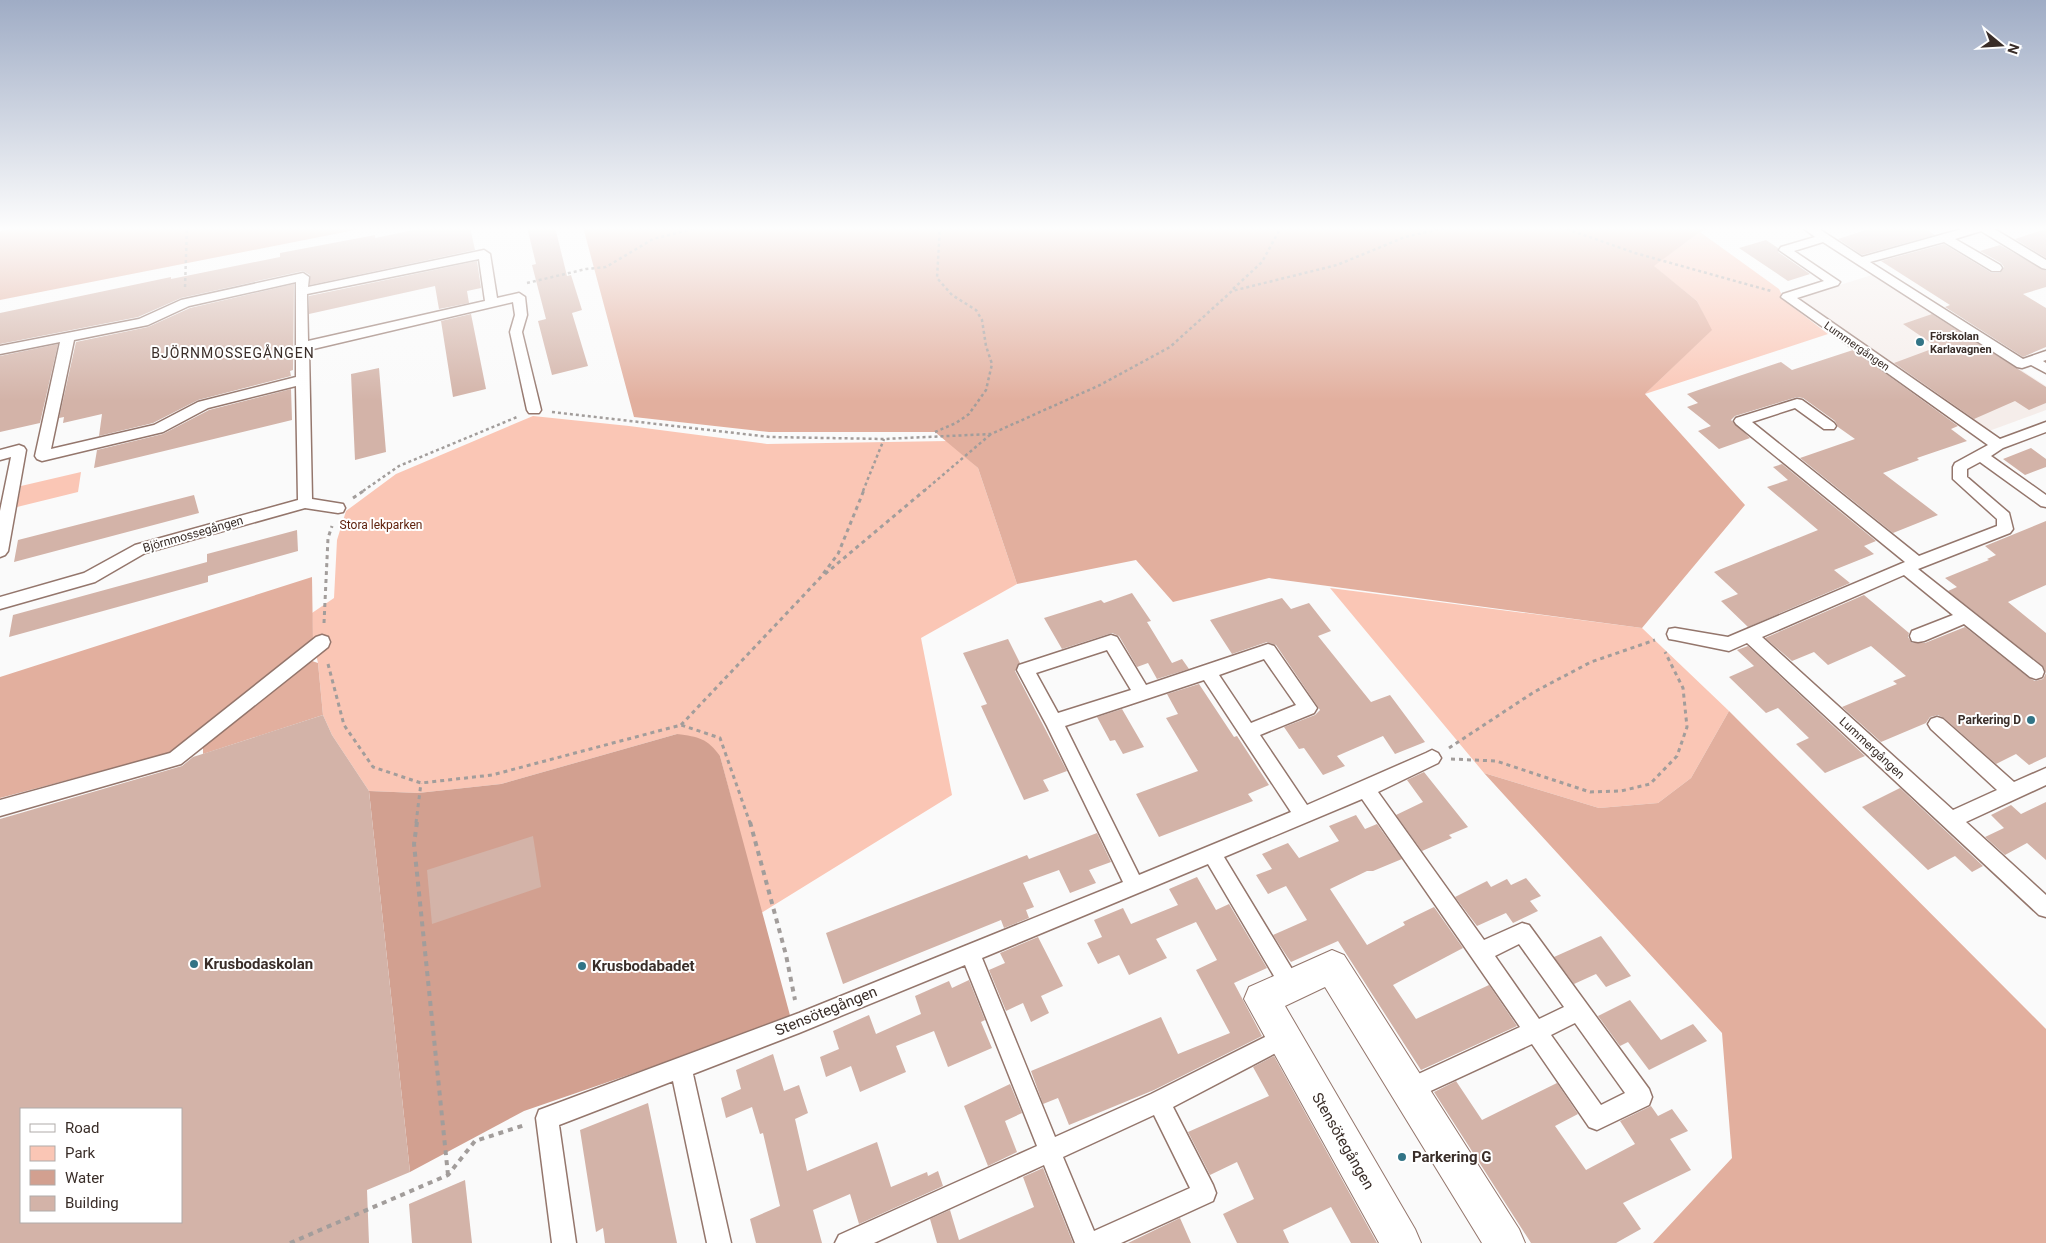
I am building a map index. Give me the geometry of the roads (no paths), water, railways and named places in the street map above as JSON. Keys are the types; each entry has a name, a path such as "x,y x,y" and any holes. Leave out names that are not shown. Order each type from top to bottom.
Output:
{"street":[{"name":"Stensötegången","path":"1401,1243 1262,999 1332,967 1505,1243"}],"lane":[{"path":"0,350 144,322 185,303 267,285"},
{"path":"302,285 302,380 305,502"},
{"path":"302,292 335,285"},
{"path":"489,285 492,303"},
{"name":"Lummergången","path":"1825,285 1787,297 1998,445"},
{"path":"1897,285 2022,364 2046,355"},
{"path":"302,347 519,298 522,315 516,332 534,410"},
{"path":"42,456 68,337"},
{"path":"2032,360 2046,369"},
{"path":"17,462 158,429 202,404 302,380"},
{"path":"1829,426 1797,403 1740,421 1912,565 1966,616 2036,672"},
{"path":"1675,634 1729,644 1912,565 2004,529 2004,517 1960,479 1960,467 1998,445 2046,427"},
{"path":"0,455 19,450 3,514 0,551"},
{"path":"1981,456 2046,502"},
{"name":"Björnmossegången","path":"0,604 89,578 140,549 305,502 338,508"},
{"path":"1918,636 1966,616"},
{"name":"Lummergången","path":"1749,635 2046,908"},
{"path":"0,808 175,759 322,642"},
{"path":"1136,886 1054,722 1025,670 1111,642 1142,694"},
{"path":"1054,722 1268,651 1308,708 1248,732"},
{"path":"1208,672 1303,815"},
{"path":"1937,724 2012,792"},
{"name":"Stensötegången","path":"564,1243 546,1118 799,1023 1136,886 1432,758"},
{"path":"1951,820 2046,776"},
{"path":"1366,788 1597,1119 1641,1097 1522,932 1481,952"},
{"path":"1212,854 1291,986"},
{"path":"970,953 1087,1243"},
{"path":"1409,1090 1579,1011"},
{"path":"847,1243 1159,1102 1284,1038"},
{"path":"681,1067 719,1243"},
{"path":"1094,1243 1205,1193 1159,1102"}],"water":[{"name":"Krusbodabadet","path":"677,734 702,739 711,745 720,756 791,1019 524,1111 410,1172 369,791 418,793 501,784"}],"place":[{"name":"Förskolan Karlavagnen","path":"1920,342"},
{"name":"Parkering D","path":"2031,720"},
{"name":"Krusbodaskolan","path":"194,964"},
{"name":"Krusbodabadet","path":"582,966"},
{"name":"Parkering G","path":"1402,1157"}],"district":[{"name":"BJÖRNMOSSEGÅNGEN","path":"233,353"}],"park label":[{"name":"Stora lekparken","path":"381,525"}]}
